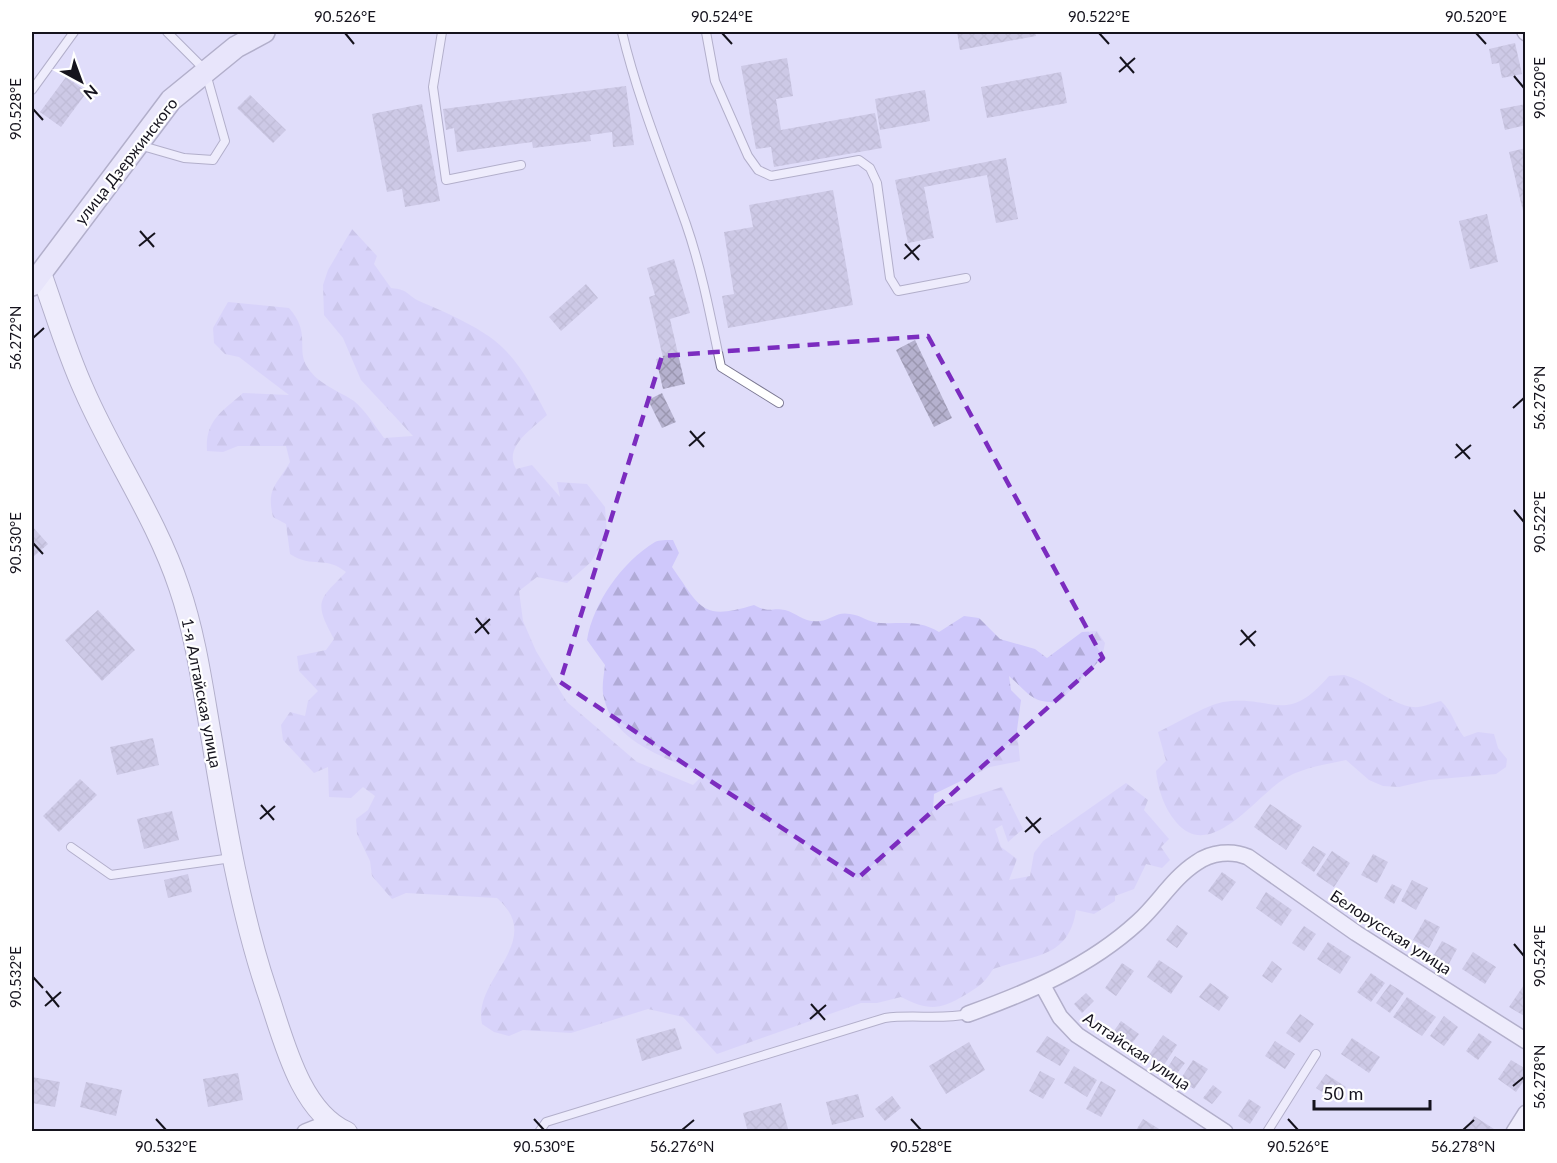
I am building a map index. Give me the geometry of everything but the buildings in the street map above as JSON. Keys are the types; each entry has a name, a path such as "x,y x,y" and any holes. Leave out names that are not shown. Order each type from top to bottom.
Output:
{"main road":[{"name":"улица Дзержинского","path":"36,279 171,100 236,47 264,32"}],"street":[{"name":"1-я Алтайская улица","path":"36,279 84,390 168,556 180,588 201,678 232,858 266,988 302,1086 310,1100 336,1128"},
{"name":"Белорусская улица","path":"1043,986 1123,934 1196,862 1217,854 1238,852 1356,933 1526,1041"},
{"path":"969,1014 1043,986"},
{"name":"Алтайская улица","path":"1043,986 1060,1017 1077,1035 1226,1131"},
{"path":"1514,1131 1526,1113"},
{"name":"1-я Алтайская улица","path":"305,1131 336,1128"}],"lane":[{"path":"32,90 74,32"},
{"path":"137,145 184,158 213,160 225,141 205,70 167,32"},
{"path":"442,32 433,87 446,180 521,165"},
{"path":"622,32 643,111 687,225 721,367 779,403"},
{"path":"706,32 715,81 748,156 758,170 771,176 859,160 870,168 877,183 890,278 898,291 966,278"},
{"path":"71,848 111,875 232,858"},
{"path":"539,1131 546,1122 885,1018 901,1016 952,1018 969,1014"},
{"path":"1267,1131 1316,1054"}],"highlighted area":[{"path":"928,336 1103,658 858,878 560,682 662,356"}],"green space":[{"path":"352,229 377,256 374,264 391,288 405,291 419,301 478,329 499,344 519,366 547,415 527,432 516,446 513,461 516,469 532,465 560,497 557,482 587,484 605,507 607,537 590,563 567,583 537,577 519,591 523,621 536,651 567,702 637,762 693,785 703,775 644,747 619,727 610,714 603,694 605,665 587,640 590,626 602,598 621,572 643,550 655,542 673,540 679,553 672,567 697,601 712,611 723,612 754,605 768,610 789,611 814,621 845,613 877,623 918,624 939,632 964,616 979,618 1000,639 1035,649 1047,658 1082,632 1097,631 1105,643 1102,658 1059,702 1036,699 1009,676 1011,690 1021,700 1017,730 1020,761 990,767 934,794 933,809 1002,787 1023,829 1008,842 1002,825 995,829 1001,847 1017,859 1009,880 1030,876 1034,853 1043,841 1126,783 1148,800 1144,810 1169,839 1161,847 1170,860 1162,868 1146,864 1134,889 1115,896 1115,901 1094,914 1076,910 1066,938 1057,947 1035,957 993,969 977,987 941,1006 919,1005 901,997 877,1003 861,1003 717,1054 683,1017 648,1009 571,1033 523,1030 509,1036 494,1032 482,1024 482,1007 487,991 512,945 514,930 510,914 497,898 406,893 392,899 372,876 370,861 357,834 356,819 368,810 375,796 363,787 351,798 329,797 328,767 314,773 283,740 281,725 290,712 305,716 308,701 318,691 299,671 297,656 326,650 334,639 323,616 322,602 325,595 346,572 332,564 306,561 290,554 286,524 273,517 271,507 274,487 290,462 286,446 238,446 223,452 207,451 207,440 212,424 243,393 289,395 239,357 225,354 214,343 213,328 228,302 289,308 300,326 304,361 312,374 354,401 384,438 413,436 361,380 343,338 324,315 323,285 328,270"},
{"path":"1344,675 1405,706 1419,707 1441,701 1464,737 1478,732 1494,734 1498,748 1507,759 1506,767 1496,774 1429,780 1399,787 1383,786 1369,780 1346,760 1312,768 1288,777 1230,824 1216,832 1202,835 1189,833 1176,822 1162,798 1158,785 1156,771 1166,761 1158,732 1199,711 1223,702 1290,705 1314,691 1329,676"}]}
